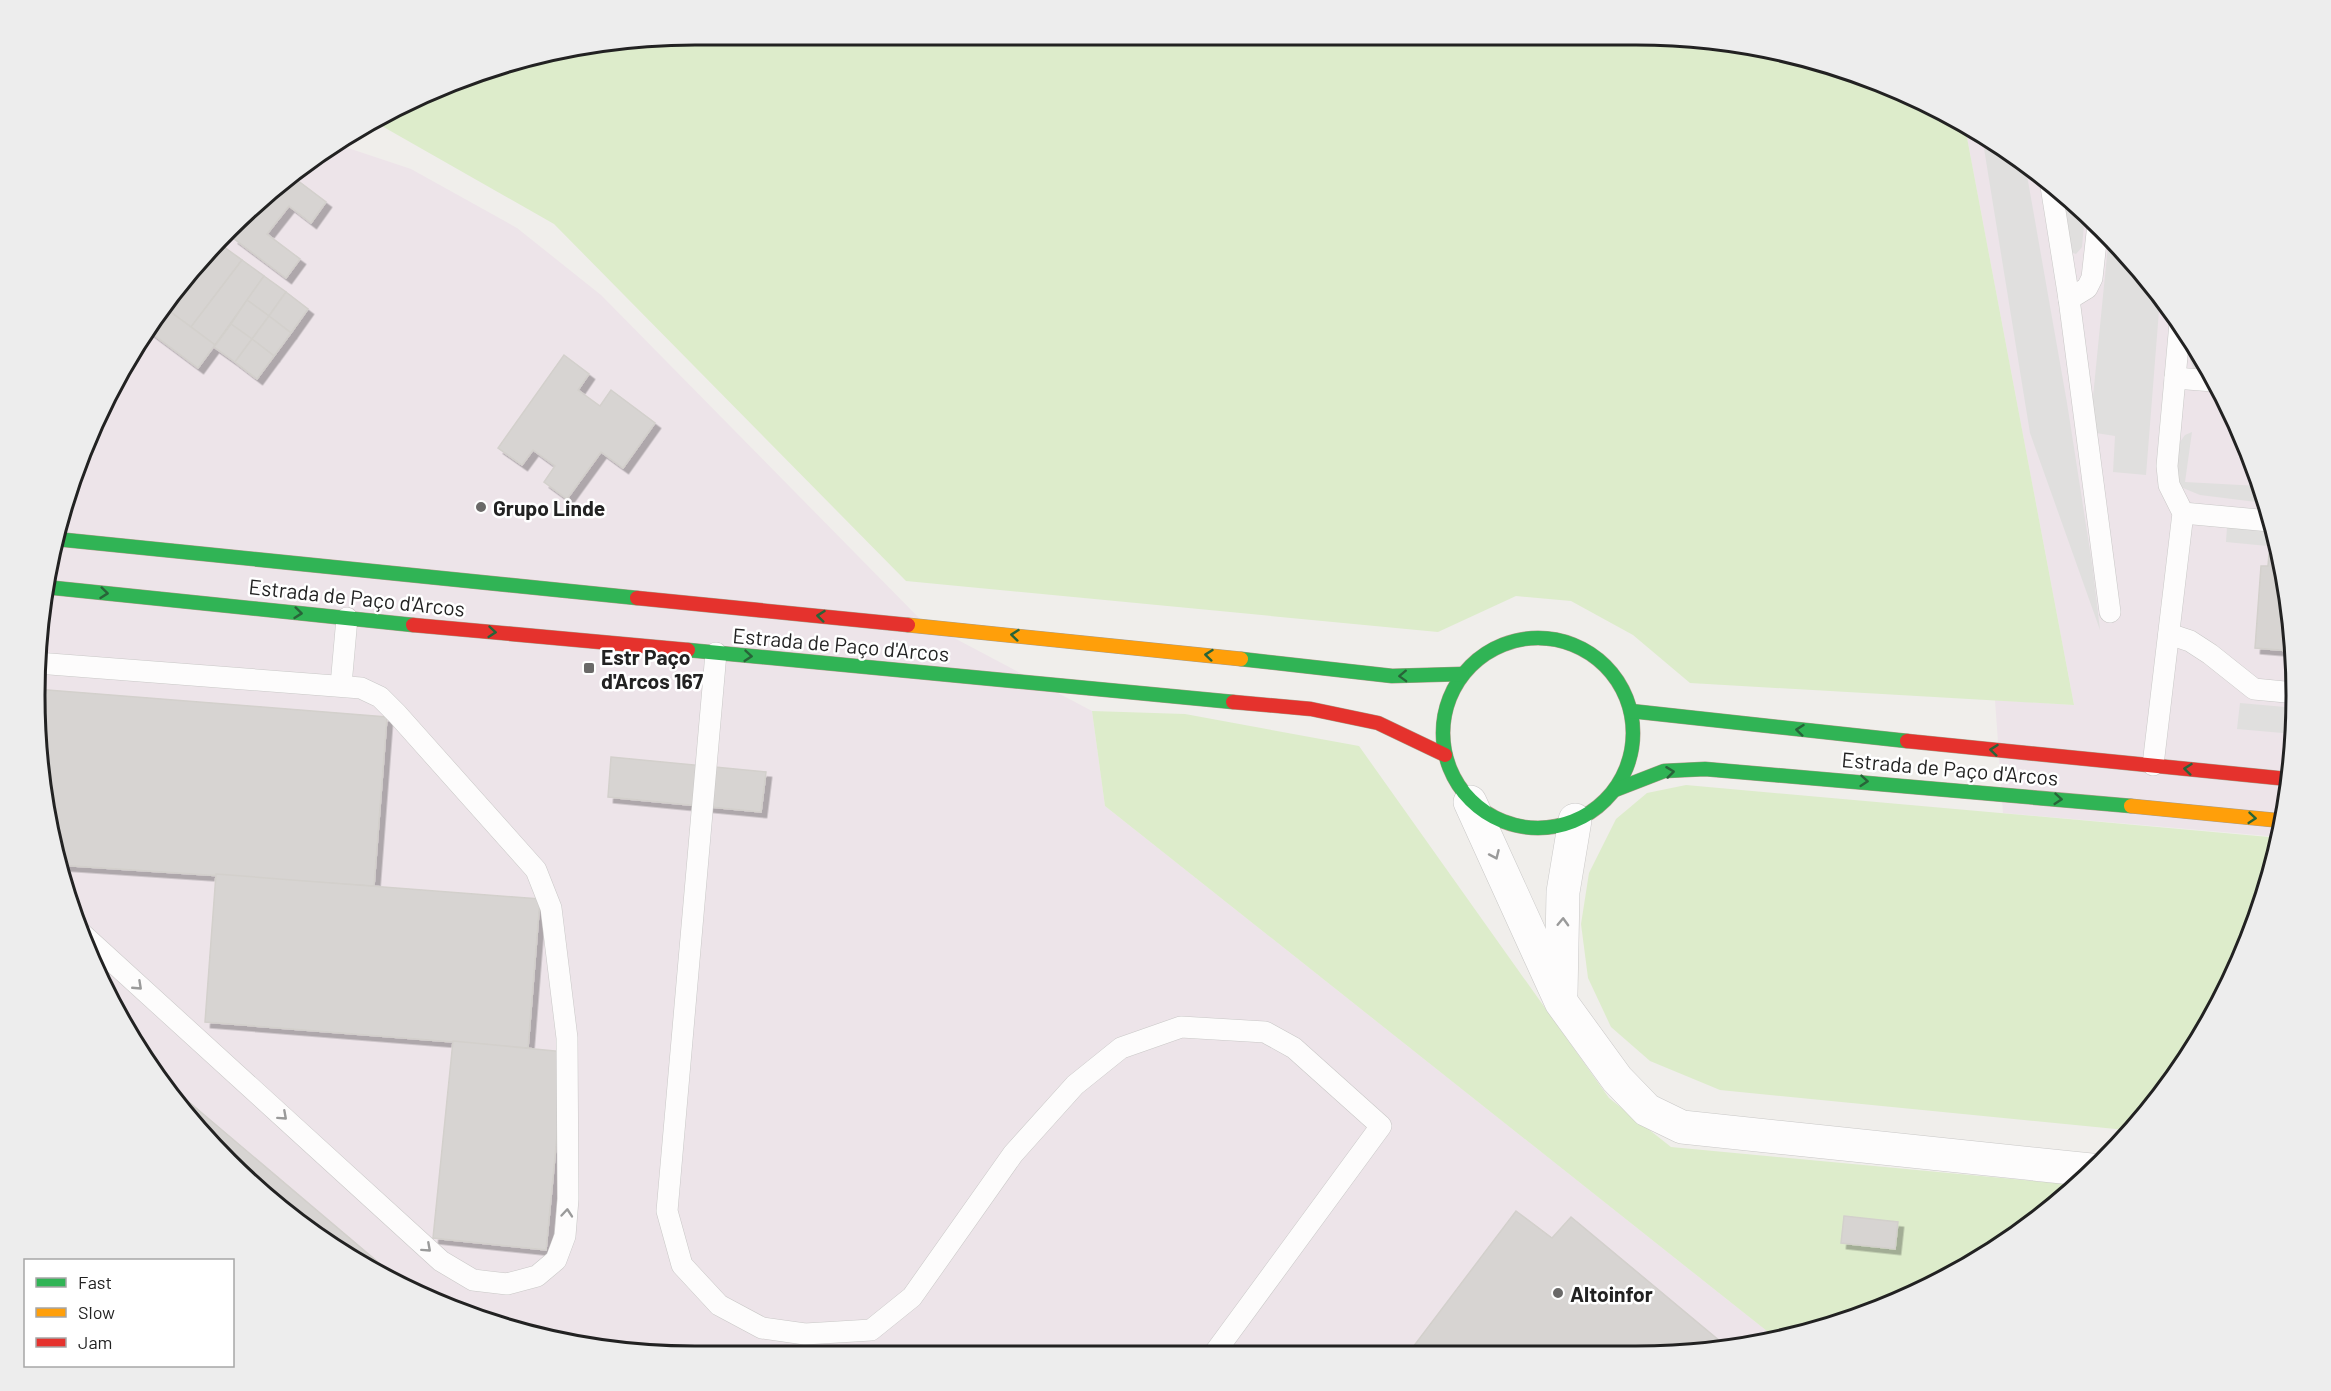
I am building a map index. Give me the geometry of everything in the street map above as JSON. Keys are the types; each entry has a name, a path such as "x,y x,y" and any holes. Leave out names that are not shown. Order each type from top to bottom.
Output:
{"main road":[{"name":"Estrada de Paço d'Arcos","path":"64,540 1303,665 1392,676 1461,674"},
{"name":"Estrada de Paço d'Arcos","path":"54,587 347,618 1311,709 1378,723 1445,755"},
{"name":"Estrada de Paço d'Arcos","path":"1543,636 1573,643 1599,659 1620,682 1631,711 1634,736 1629,761 1615,790 1592,813 1562,826 1529,829 1497,820 1470,802 1452,775 1445,755 1442,723 1449,697 1461,674 1485,653 1513,640 1543,636"},
{"name":"Estrada de Paço d'Arcos","path":"1631,711 1915,742 2280,777"},
{"name":"Estrada de Paço d'Arcos","path":"1615,790 1664,771 1705,769 1928,786 2274,820"}],"street":[{"path":"1470,802 1561,1002 1617,1079 1647,1110 1682,1127 2081,1169"},
{"path":"1561,1002 1563,892 1575,820"}],"lane":[{"path":"2053,197 2069,299 2110,612"},
{"path":"2069,299 2087,288 2092,278 2096,238"},
{"path":"2153,765 2183,513 2169,485 2167,466 2179,338"},
{"path":"2175,378 2204,380"},
{"path":"2183,513 2262,519"},
{"path":"341,686 347,618"},
{"path":"2169,634 2190,641 2210,654 2253,689 2286,692"},
{"path":"716,653 667,1211 682,1265 719,1305 762,1328 805,1334 871,1330 912,1297 951,1239 1021,1145 1075,1085 1121,1048 1181,1027 1265,1032 1294,1048 1380,1126 1220,1346"},
{"path":"46,664 361,688 380,697 397,714 536,870 551,908 567,1038 568,1199 565,1236 556,1260 537,1276 507,1284 473,1280 441,1261 96,947"}],"shaded area":[{"path":"1967,136 2031,179 2064,206 2125,267 2152,300 2199,370 2236,447 2264,527 2274,569 2285,653 2285,738 2271,836 2003,813 1995,700 2074,705"},
{"path":"346,147 411,169 517,228 601,295 922,621 1092,711 1105,806 1769,1332 1678,1345 1636,1346 653,1345 569,1334 527,1324 486,1311 408,1279 370,1259 300,1212 236,1155 179,1091 132,1021 112,983 80,905 67,864 57,822 46,738 46,653 57,569 67,527 80,486 112,408 132,370 179,300 206,267 267,206 300,179"},
{"path":"1984,147 2027,176 2067,403 2100,630 2030,433"},
{"path":"2058,201 2084,225 2082,247 2076,254 2067,251"},
{"path":"2108,249 2159,310 2146,475 2113,472 2115,436 2096,433 2092,407"},
{"path":"2190,356 2198,369 2193,368"},
{"path":"2192,432 2185,482 2251,486 2256,502 2200,495 2183,488 2176,477 2180,442 2185,435"},
{"path":"2227,527 2265,531 2269,546 2226,542"},
{"path":"2240,703 2286,707 2285,733 2237,729"}],"green space":[{"path":"1636,45 1678,46 1720,51 1762,57 1804,67 1884,95 1923,112 1967,136 2074,705 1690,683 1633,635 1571,601 1516,596 1438,632 906,581 554,224 382,126 447,95 527,67 569,57 653,46"},
{"path":"1092,711 1185,714 1359,746 1609,1098 1671,1147 2065,1184 1997,1236 1923,1279 1845,1311 1769,1332 1105,806"},
{"path":"1686,785 2270,837 2251,905 2219,983 2176,1057 2152,1091 2120,1129 1720,1090 1650,1061 1611,1027 1588,978 1581,924 1589,873 1616,819 1647,793"}],"building":[{"path":"298,181 326,202 311,223 289,206 267,234 300,259 286,278 234,238 267,206"},
{"path":"225,248 242,260 191,327 170,312 206,267"},
{"path":"242,260 264,276 215,345 191,327"},
{"path":"264,276 286,292 269,316 247,300"},
{"path":"286,292 308,309 291,333 269,316"},
{"path":"247,300 269,316 252,339 231,324"},
{"path":"171,312 215,345 198,368 154,335"},
{"path":"269,316 291,333 274,356 252,339"},
{"path":"231,324 252,339 235,362 214,347"},
{"path":"252,339 274,356 257,379 235,362"},
{"path":"564,355 589,374 578,390 600,406 611,390 655,423 623,468 601,452 567,499 544,482 555,466 533,450 522,465 498,448"},
{"path":"2269,554 2274,569 2285,650 2255,648 2261,566 2268,566"},
{"path":"45,690 387,717 374,886 68,866 57,822 51,780 46,738"},
{"path":"611,757 766,772 761,812 608,797"},
{"path":"216,874 540,899 528,1048 205,1022"},
{"path":"453,1041 565,1052 546,1250 433,1238"},
{"path":"186,1100 381,1265 334,1236 267,1185 206,1124"},
{"name":"Altoinfor","path":"1516,1211 1552,1238 1571,1217 1719,1340 1678,1345 1636,1346 1414,1346"},
{"path":"1844,1216 1898,1222 1895,1249 1841,1243"}],"traffic: fast":[{"path":"64,540 637,598"},
{"path":"54,588 413,625"},
{"path":"1529,638 1547,638 1583,649 1598,659 1612,673 1629,705 1633,733 1629,761 1622,778 1612,793 1598,807 1566,824 1547,828 1529,828 1493,817 1478,807 1464,793 1447,761 1443,742 1443,724 1454,688 1464,673 1478,659 1510,642 1529,638"},
{"path":"688,650 1233,702"},
{"path":"1241,659 1392,676 1462,674"},
{"path":"1631,711 1907,741"},
{"path":"1615,790 1664,771 1705,769 2131,806"}],"traffic: slow":[{"path":"908,625 1241,659"},
{"path":"2131,806 2274,820"}],"traffic: jam":[{"path":"637,598 908,625"},
{"path":"413,625 688,650"},
{"path":"1233,702 1311,709 1378,723 1445,755"},
{"path":"1907,741 2280,778"}],"place":[{"name":"Grupo Linde","path":"481,507"},
{"name":"Estr Paço d'Arcos 167","path":"589,668"},
{"name":"Altoinfor","path":"1558,1293"}]}
